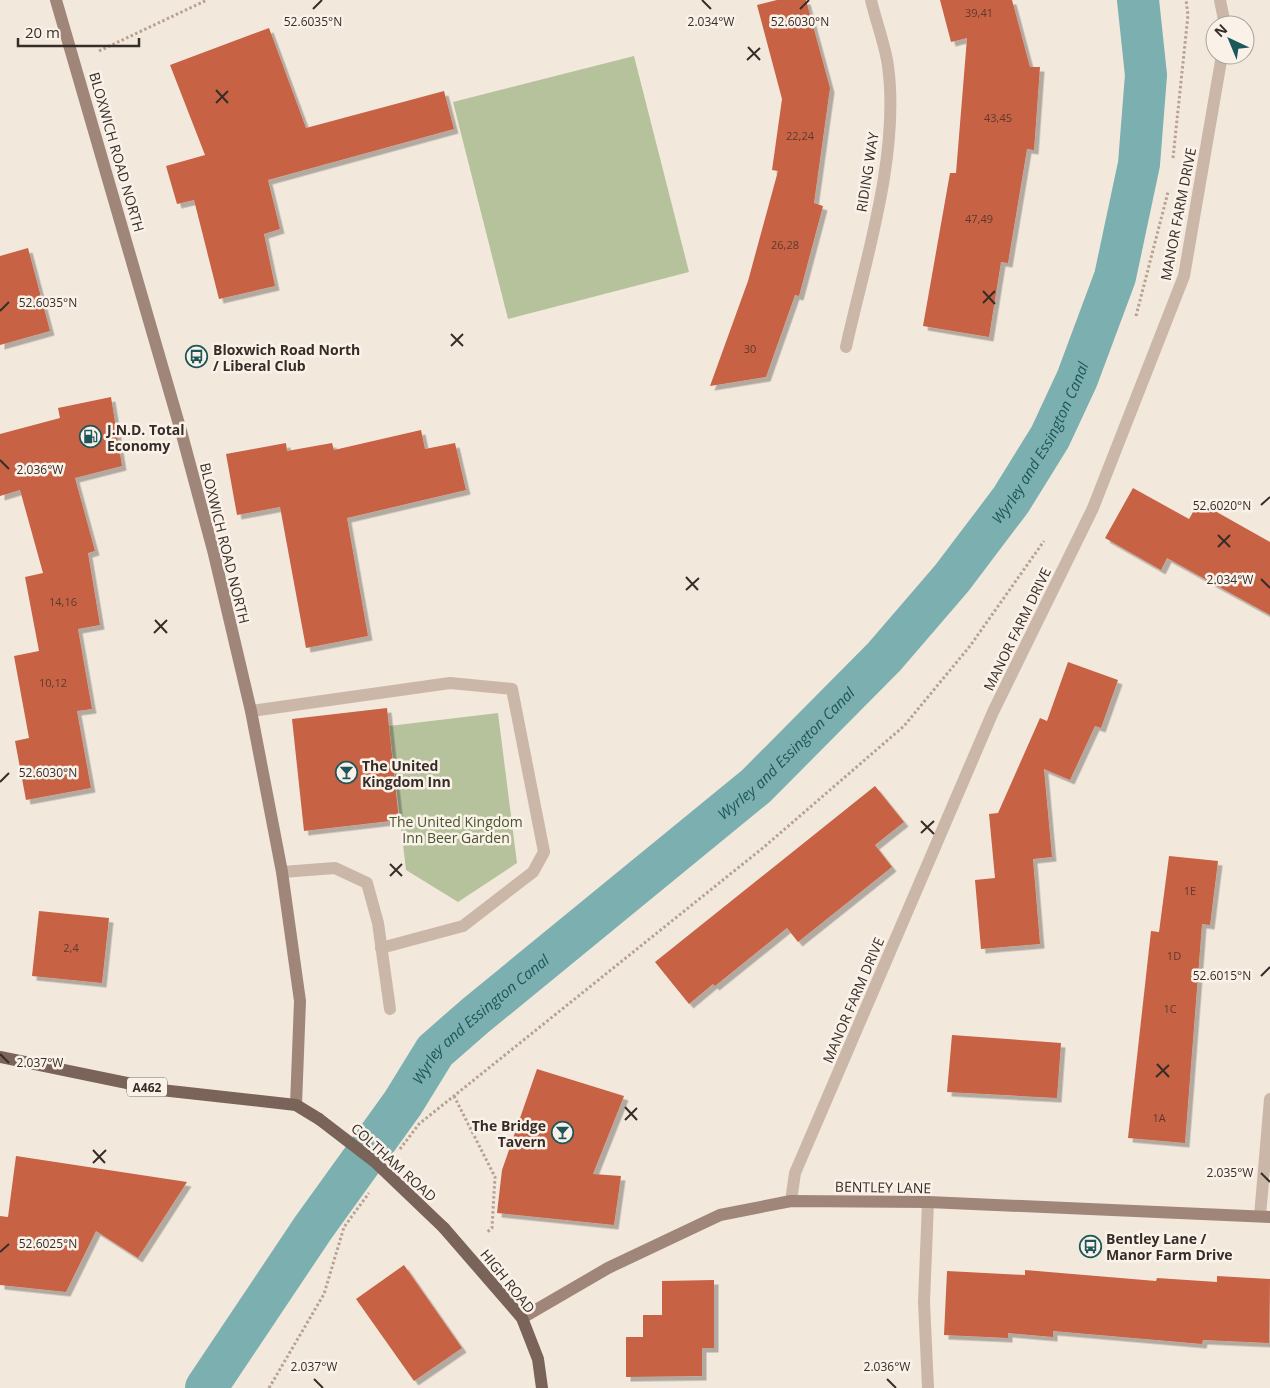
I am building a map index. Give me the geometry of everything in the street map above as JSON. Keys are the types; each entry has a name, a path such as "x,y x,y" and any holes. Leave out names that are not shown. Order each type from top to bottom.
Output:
{"main road":[{"name":"A462","path":"0,1057 161,1090 296,1105"},
{"name":"COLTHAM ROAD","path":"296,1105 319,1118 375,1162 444,1228"},
{"name":"HIGH ROAD","path":"444,1228 522,1318 538,1359 542,1388"}],"street":[{"name":"BLOXWICH ROAD NORTH","path":"56,0 76,62 186,450 214,554 251,711 282,872 300,1001 296,1105"},
{"name":"RIDING WAY","path":"846,347 884,180 890,126 888,66 871,0"},
{"path":"1220,0 1223,15"},
{"name":"MANOR FARM DRIVE","path":"791,1201 794,1173 992,712 1093,508 1184,276 1220,65"},
{"path":"251,711 450,683 512,689 544,852 533,872 462,926 381,948"},
{"path":"282,872 336,868 367,883 378,923 390,1009"},
{"path":"1265,1216 1270,1099"},
{"name":"BENTLEY LANE","path":"522,1318 608,1268 720,1214 791,1201 928,1202 1265,1216"},
{"path":"928,1202 924,1302 928,1388"}],"path":[{"path":"76,62 206,0"},
{"path":"1172,168 1188,15 1186,0"},
{"path":"1134,322 1169,187"},
{"path":"396,1156 418,1124 764,847 904,726 970,646 1049,532"},
{"path":"454,1096 495,1176 492,1228 465,1253"},
{"path":"269,1388 324,1294 344,1227 372,1188"}],"green space":[{"path":"634,56 689,272 508,319 453,102"},
{"name":"The United Kingdom Inn Beer Garden","path":"498,713 517,863 458,902 406,870 389,726"}],"building":[{"path":"777,0 806,0 830,88 814,203 823,206 799,296 795,295 766,377 710,386 748,281 778,171 772,170 782,99 757,5"},
{"path":"940,0 1012,0 1030,67 1040,67 1034,150 1027,149 1008,263 1001,262 989,337 923,326 950,173 956,173 967,38 951,42"},
{"path":"269,28 306,128 444,91 454,129 268,180 280,229 264,234 275,286 219,299 194,200 177,204 166,166 205,155 170,65"},
{"path":"28,248 50,331 0,345 0,256"},
{"path":"111,397 122,466 75,478 95,551 88,553 100,625 78,629 92,709 77,711 91,788 26,800 15,741 29,738 14,656 39,651 25,577 43,573 20,490 0,496 0,434 60,418 58,408"},
{"path":"421,430 425,449 455,443 466,490 347,518 368,636 306,648 280,507 237,515 226,454 286,443 287,451 332,443 334,450"},
{"path":"1133,488 1189,519 1199,502 1270,542 1270,615 1167,558 1161,570 1105,538"},
{"path":"1068,662 1118,680 1101,728 1095,726 1070,780 1044,769 1052,857 1033,859 1040,944 981,949 975,880 995,878 989,814 998,813 1040,718 1047,721"},
{"name":"The United Kingdom Inn","path":"387,708 399,820 304,831 292,719"},
{"path":"875,786 904,822 875,845 892,867 798,942 787,928 715,986 713,984 689,1004 655,962"},
{"path":"1169,856 1218,861 1210,925 1202,924 1185,1143 1128,1138 1151,931 1159,932"},
{"path":"39,911 109,918 102,983 32,976"},
{"path":"952,1035 1061,1043 1057,1098 947,1092"},
{"name":"The Bridge Tavern","path":"537,1069 624,1096 593,1174 621,1176 614,1225 497,1213 502,1170"},
{"path":"16,1156 187,1182 138,1258 96,1231 66,1292 0,1285 0,1216 8,1217"},
{"path":"404,1265 462,1348 414,1381 356,1299"},
{"path":"1025,1270 1156,1281 1157,1278 1217,1282 1217,1276 1270,1279 1269,1343 1203,1340 1202,1344 1053,1331 1053,1337 1008,1333 1008,1338 944,1335 947,1271 1025,1275"},
{"path":"714,1280 714,1348 702,1348 702,1376 626,1377 626,1337 643,1337 643,1315 662,1315 662,1281"}],"waterway":[{"name":"Wyrley and Essington Canal","path":"206,1388 313,1228 403,1103 435,1051 475,1016 756,786 884,657 952,578 1011,500 1050,437 1077,379 1115,277 1139,164 1146,75 1138,0"}],"place":[{"name":"Bloxwich Road North / Liberal Club","path":"197,357"},
{"name":"J.N.D. Total Economy","path":"91,437"},
{"name":"The United Kingdom Inn","path":"346,773"},
{"name":"The Bridge Tavern","path":"562,1133"},
{"name":"Bentley Lane / Manor Farm Drive","path":"1090,1246"}]}
